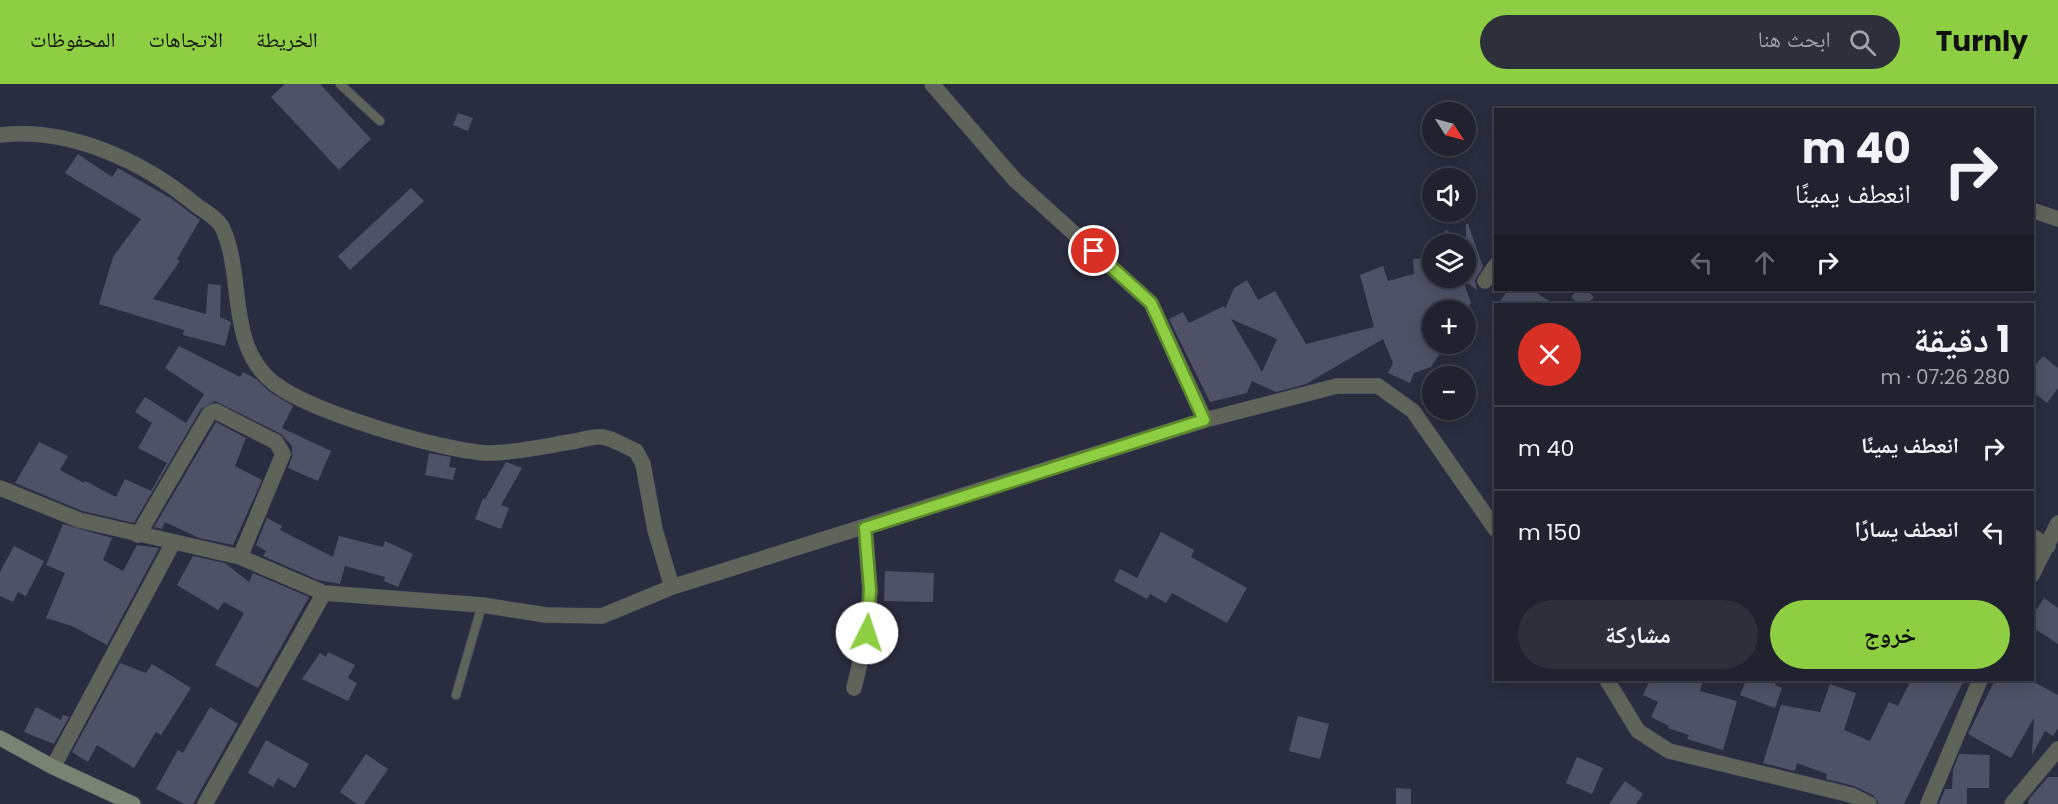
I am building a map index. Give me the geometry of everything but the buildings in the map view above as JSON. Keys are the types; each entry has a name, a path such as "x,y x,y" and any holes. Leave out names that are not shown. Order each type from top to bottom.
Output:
{"street":[{"path":"932,84 1016,180 1151,303 1204,420"},
{"path":"0,135 26,132 76,141 118,156 186,196 222,225 231,251 243,334 255,365 275,385 306,401 407,436 487,453 602,437 636,451 643,464 655,530 672,587"},
{"path":"2034,211 2058,219"},
{"path":"1485,280 1494,268"},
{"path":"0,488 79,520 240,557 324,593 482,605 546,615 602,616 672,587 1204,420 1337,386 1377,386 1413,411 1494,527"},
{"path":"138,535 209,414 215,411 276,442 283,454 240,557"},
{"path":"2034,571 2058,523"},
{"path":"855,688 867,633 870,590 865,528"},
{"path":"2034,537 2048,546"},
{"path":"53,767 173,543"},
{"path":"205,804 324,593"},
{"path":"1608,681 1638,731 1670,751 1851,795 1869,804"},
{"path":"1928,804 1980,681"},
{"path":"0,738 53,767 133,804"},
{"path":"2012,804 2058,749"}],"lane":[{"path":"340,84 380,121"},
{"path":"456,695 482,605"}],"route":[{"path":"867,633 870,590 865,528 1204,420 1151,303 1094,251"}]}
